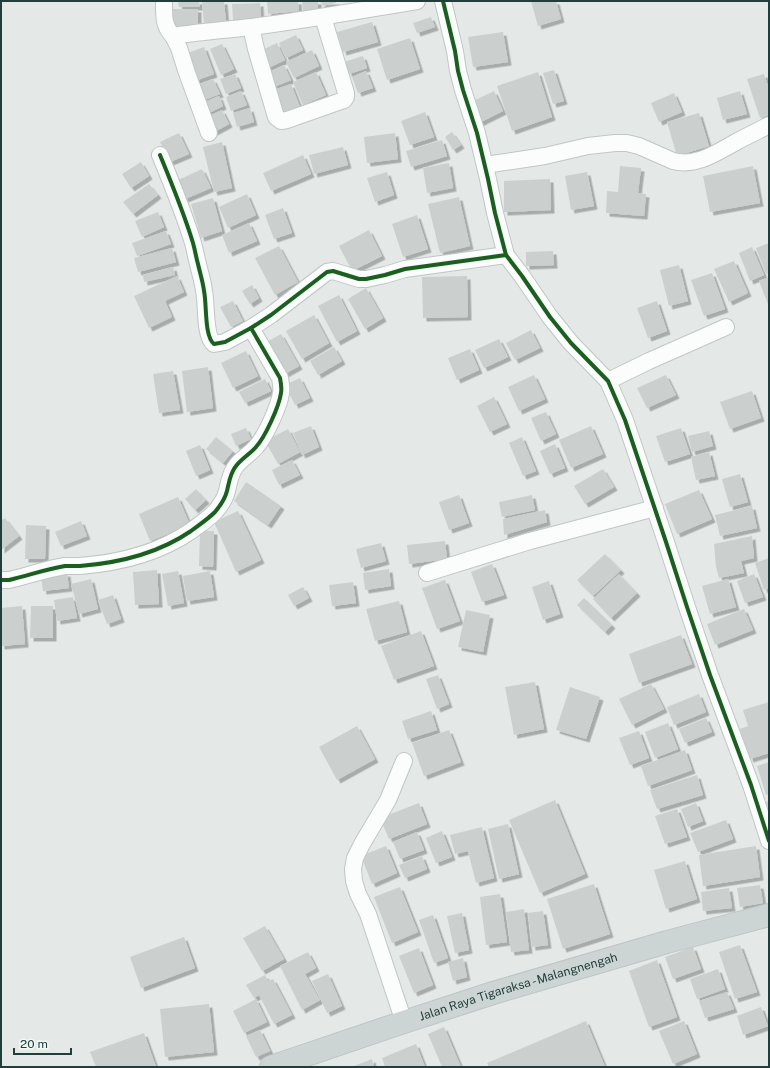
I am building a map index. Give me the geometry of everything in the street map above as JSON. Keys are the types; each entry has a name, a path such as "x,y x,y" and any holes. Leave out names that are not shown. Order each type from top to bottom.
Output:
{"main road":[{"name":"Jalan Raya Tigaraksa - Malangnengah","path":"271,1067 493,993 667,942 769,915"}],"street":[{"path":"164,1 166,27 173,36 179,48 209,133"},
{"path":"173,36 323,17 416,1"},
{"path":"443,1 455,51 458,71 477,133 506,255 553,321 571,343 608,381 625,420 710,675 751,785 769,841"},
{"path":"251,27 276,117 280,121 287,120 344,100 346,97 323,17"},
{"path":"485,165 545,156 588,146 615,143 627,143 679,163 691,163 712,155 769,125"},
{"path":"160,154 176,194 193,244 206,300 209,336 212,342 216,344 251,328 271,315 327,272 333,271 359,279 366,279 405,269 506,255"},
{"path":"1,580 9,580 64,566 80,566 136,556 175,541 196,528 214,512 225,499 232,472 261,440 279,402 282,392 280,378 251,328"},
{"path":"608,381 649,361 726,328"},
{"path":"426,573 530,541 655,508"},
{"path":"404,761 388,800 355,858 353,869 354,881 358,894 368,914 404,1022"}],"building":[{"path":"178,1 199,1 200,7 179,7"},
{"path":"202,1 224,1 226,23 204,25"},
{"path":"267,1 298,1 299,11 268,14"},
{"path":"302,1 318,1 318,9 303,11"},
{"path":"321,1 336,1 336,3 322,6"},
{"path":"531,1 556,1 561,19 538,26"},
{"path":"260,3 261,19 233,20 232,4"},
{"path":"170,9 198,9 198,26 170,26"},
{"path":"431,17 435,27 417,33 413,23"},
{"path":"372,22 378,42 343,52 337,32"},
{"path":"503,32 508,62 473,67 468,37"},
{"path":"296,35 303,50 286,58 279,43"},
{"path":"410,38 420,69 387,80 377,49"},
{"path":"277,43 285,60 268,68 260,51"},
{"path":"222,44 234,69 221,75 210,49"},
{"path":"204,47 214,74 195,81 185,54"},
{"path":"312,50 319,66 294,78 286,62"},
{"path":"363,56 367,68 349,74 344,62"},
{"path":"284,65 291,80 274,87 267,73"},
{"path":"554,70 564,101 553,104 543,73"},
{"path":"366,71 373,88 358,93 352,77"},
{"path":"316,72 326,95 303,105 293,82"},
{"path":"538,72 552,117 512,131 497,86"},
{"path":"235,74 241,88 226,94 220,79"},
{"path":"764,74 769,89 769,115 760,118 747,79"},
{"path":"213,79 220,94 204,100 198,85"},
{"path":"291,84 300,107 284,114 274,90"},
{"path":"241,91 247,105 231,111 226,97"},
{"path":"494,91 503,111 479,123 469,103"},
{"path":"740,91 747,114 723,120 717,98"},
{"path":"674,93 682,112 659,122 651,103"},
{"path":"219,96 223,106 207,114 202,103"},
{"path":"250,108 254,122 237,127 233,113"},
{"path":"222,110 229,124 214,132 207,117"},
{"path":"425,112 434,137 410,145 401,121"},
{"path":"699,113 709,146 677,156 667,122"},
{"path":"452,132 461,145 453,150 445,137"},
{"path":"179,133 189,154 170,162 160,142"},
{"path":"395,133 398,159 367,163 364,137"},
{"path":"442,140 447,156 411,167 406,151"},
{"path":"222,142 232,188 214,192 203,147"},
{"path":"343,147 348,165 314,174 309,155"},
{"path":"303,155 311,174 271,191 263,173"},
{"path":"141,162 149,176 131,188 122,174"},
{"path":"449,163 453,188 427,193 423,168"},
{"path":"620,166 641,168 638,193 646,194 644,216 606,213 607,191 618,192"},
{"path":"753,166 760,203 710,212 703,176"},
{"path":"202,169 211,188 185,199 176,181"},
{"path":"387,172 394,195 375,202 367,178"},
{"path":"587,172 594,206 571,210 565,176"},
{"path":"550,179 551,210 504,212 504,181"},
{"path":"149,184 158,195 133,214 123,202"},
{"path":"247,194 256,215 228,228 219,207"},
{"path":"459,197 470,246 440,253 428,204"},
{"path":"213,198 222,231 201,238 191,204"},
{"path":"283,208 292,233 274,239 265,215"},
{"path":"158,212 164,227 142,237 135,221"},
{"path":"417,215 428,249 403,257 392,224"},
{"path":"249,223 257,241 229,253 222,235"},
{"path":"369,230 382,256 352,271 339,246"},
{"path":"166,231 171,244 137,256 132,243"},
{"path":"769,243 769,272 766,274 756,248"},
{"path":"279,246 298,282 275,295 255,258"},
{"path":"752,247 764,275 750,281 739,253"},
{"path":"172,248 176,262 138,272 134,258"},
{"path":"553,251 554,265 526,266 526,252"},
{"path":"734,261 748,293 729,302 714,269"},
{"path":"679,265 688,301 669,306 660,270"},
{"path":"173,267 175,275 144,282 143,275"},
{"path":"712,273 725,309 704,316 691,280"},
{"path":"177,276 184,292 165,301 172,317 149,328 134,296"},
{"path":"467,276 468,317 423,318 422,277"},
{"path":"769,277 769,307 759,281"},
{"path":"252,285 259,298 250,304 242,291"},
{"path":"366,288 383,318 365,329 348,299"},
{"path":"339,295 357,331 337,342 318,306"},
{"path":"233,301 243,321 231,327 220,307"},
{"path":"657,301 667,331 648,338 637,308"},
{"path":"314,315 329,343 302,359 286,331"},
{"path":"531,330 540,348 515,360 506,343"},
{"path":"281,334 299,366 283,375 265,343"},
{"path":"499,339 508,357 484,368 475,350"},
{"path":"334,347 342,361 318,375 310,361"},
{"path":"470,349 479,370 457,380 448,358"},
{"path":"246,351 258,376 233,388 221,363"},
{"path":"208,367 213,408 187,412 182,371"},
{"path":"173,371 180,410 159,413 153,374"},
{"path":"534,375 545,399 519,411 508,387"},
{"path":"666,375 676,395 647,408 637,388"},
{"path":"300,378 310,398 295,405 285,385"},
{"path":"265,379 271,391 245,403 239,392"},
{"path":"752,391 761,418 730,429 720,402"},
{"path":"494,397 507,424 490,432 477,406"},
{"path":"546,412 556,434 541,441 531,418"},
{"path":"311,426 319,447 302,455 293,433"},
{"path":"591,426 603,454 571,468 559,440"},
{"path":"246,428 251,439 236,446 231,434"},
{"path":"681,428 690,454 665,462 656,436"},
{"path":"288,429 300,452 278,464 265,441"},
{"path":"709,431 713,446 692,452 688,436"},
{"path":"216,437 233,451 223,463 206,449"},
{"path":"522,437 536,471 523,476 509,443"},
{"path":"555,444 565,468 550,474 540,451"},
{"path":"200,445 210,470 196,476 186,451"},
{"path":"709,452 715,476 696,480 691,457"},
{"path":"292,460 300,475 279,485 272,470"},
{"path":"603,469 614,487 585,504 574,486"},
{"path":"740,474 748,502 730,507 722,479"},
{"path":"246,482 281,506 268,525 234,501"},
{"path":"196,489 206,500 195,510 185,499"},
{"path":"699,490 712,519 677,534 665,504"},
{"path":"459,495 469,523 449,530 439,502"},
{"path":"532,495 535,510 502,517 499,502"},
{"path":"178,497 190,525 150,541 139,514"},
{"path":"752,506 757,528 720,536 715,515"},
{"path":"545,510 547,522 504,535 503,519"},
{"path":"238,511 261,560 236,572 214,522"},
{"path":"5,518 19,536 1,550 1,520"},
{"path":"81,521 87,536 61,546 55,532"},
{"path":"26,525 46,526 45,559 25,559"},
{"path":"200,531 214,531 213,567 199,566"},
{"path":"752,536 754,558 741,561 744,573 719,578 716,567 714,544"},
{"path":"445,541 447,559 409,564 407,545"},
{"path":"381,543 386,561 361,568 356,549"},
{"path":"605,554 621,570 593,596 577,580"},
{"path":"769,558 769,588 764,590 755,563"},
{"path":"492,564 504,595 482,602 471,572"},
{"path":"389,569 391,586 365,590 363,573"},
{"path":"157,570 159,604 135,605 133,572"},
{"path":"178,571 184,603 168,606 162,574"},
{"path":"210,571 214,597 187,601 183,576"},
{"path":"67,573 69,588 43,591 41,576"},
{"path":"619,574 637,593 611,618 593,599"},
{"path":"754,574 763,597 745,603 737,581"},
{"path":"91,579 98,609 79,614 71,584"},
{"path":"728,579 736,607 710,614 702,586"},
{"path":"445,580 460,621 437,629 422,588"},
{"path":"549,581 560,614 543,620 532,587"},
{"path":"353,582 356,603 332,606 329,585"},
{"path":"303,587 309,598 294,606 288,595"},
{"path":"113,595 121,619 107,624 98,600"},
{"path":"73,597 77,618 57,621 54,600"},
{"path":"584,598 612,625 605,632 577,605"},
{"path":"399,601 407,632 375,641 366,609"},
{"path":"22,606 25,644 1,646 1,608"},
{"path":"31,606 53,606 53,638 30,638"},
{"path":"744,609 753,630 715,645 707,624"},
{"path":"466,610 490,615 483,652 458,647"},
{"path":"421,631 434,666 394,680 381,646"},
{"path":"681,635 692,664 639,683 629,654"},
{"path":"438,675 449,704 437,709 426,679"},
{"path":"535,682 544,729 514,735 505,687"},
{"path":"651,684 664,709 632,725 619,699"},
{"path":"570,687 600,697 586,739 556,730"},
{"path":"699,694 706,712 674,725 667,707"},
{"path":"769,702 769,753 750,759 740,729 748,726 743,710"},
{"path":"431,711 437,730 408,739 402,721"},
{"path":"706,718 712,732 685,743 679,729"},
{"path":"668,723 678,749 655,758 645,732"},
{"path":"357,726 375,759 337,780 319,747"},
{"path":"449,730 461,762 424,776 412,743"},
{"path":"639,731 649,758 630,765 619,738"},
{"path":"685,750 692,770 648,786 641,766"},
{"path":"769,762 769,794 766,795 757,766"},
{"path":"697,775 703,795 657,809 650,790"},
{"path":"555,800 585,874 540,893 509,820"},
{"path":"769,801 769,811 766,802"},
{"path":"419,803 427,824 389,839 380,818"},
{"path":"696,803 703,821 688,827 681,809"},
{"path":"677,809 687,837 665,844 655,816"},
{"path":"726,820 733,839 698,852 690,833"},
{"path":"508,824 519,874 499,879 488,829"},
{"path":"482,827 494,878 476,883 468,851 455,854 450,835"},
{"path":"442,831 452,857 436,863 426,838"},
{"path":"417,832 424,850 400,859 393,842"},
{"path":"386,846 397,873 372,884 361,856"},
{"path":"756,846 760,877 703,886 699,855"},
{"path":"422,856 427,869 405,878 399,865"},
{"path":"685,861 697,899 666,909 654,870"},
{"path":"594,884 610,934 563,949 547,899"},
{"path":"760,885 763,903 740,907 737,888"},
{"path":"400,887 418,932 392,943 374,897"},
{"path":"729,888 732,908 703,911 701,892"},
{"path":"500,894 507,942 486,945 480,897"},
{"path":"524,909 529,950 511,952 506,912"},
{"path":"543,911 548,945 532,947 528,913"},
{"path":"462,913 469,950 455,953 447,916"},
{"path":"433,915 448,958 434,963 419,920"},
{"path":"265,926 284,959 262,971 243,938"},
{"path":"184,937 195,968 141,988 130,957"},
{"path":"740,945 757,992 735,999 719,952"},
{"path":"693,947 701,969 673,979 665,957"},
{"path":"419,948 433,985 414,993 399,956"},
{"path":"308,952 316,968 305,974 320,1000 302,1010 280,966"},
{"path":"463,958 467,977 453,981 448,962"},
{"path":"657,960 677,1017 649,1027 629,971"},
{"path":"718,969 725,989 697,999 690,979"},
{"path":"328,974 342,1006 327,1013 312,981"},
{"path":"265,975 268,981 273,979 292,1015 274,1024 259,995 254,998 246,985"},
{"path":"727,992 734,1009 705,1018 699,1001"},
{"path":"256,999 267,1022 244,1033 233,1011"},
{"path":"209,1004 214,1052 165,1057 160,1009"},
{"path":"761,1007 768,1026 743,1035 737,1016"},
{"path":"586,1021 605,1067 489,1067 487,1063"},
{"path":"684,1021 697,1054 673,1064 659,1031"},
{"path":"444,1027 461,1067 442,1067 428,1034"},
{"path":"260,1030 270,1051 256,1057 246,1036"},
{"path":"144,1033 156,1067 96,1067 90,1052"},
{"path":"416,1044 425,1067 385,1067 382,1058"},
{"path":"372,1059 374,1067 354,1066"}],"cycle path":[{"path":"443,1 455,51 458,71 477,133 506,255 550,317 571,343 608,381 625,420 710,675 751,785 769,841"},
{"path":"160,155 182,210 193,243 204,288 207,327 211,340 214,344 225,342 251,328 271,315 327,272 333,271 359,279 366,279 405,269 506,255"},
{"path":"1,580 9,580 65,566 94,565 138,556 179,539 215,512 225,497 232,472 240,461 260,442 275,414 280,399 280,378 251,328"}]}
